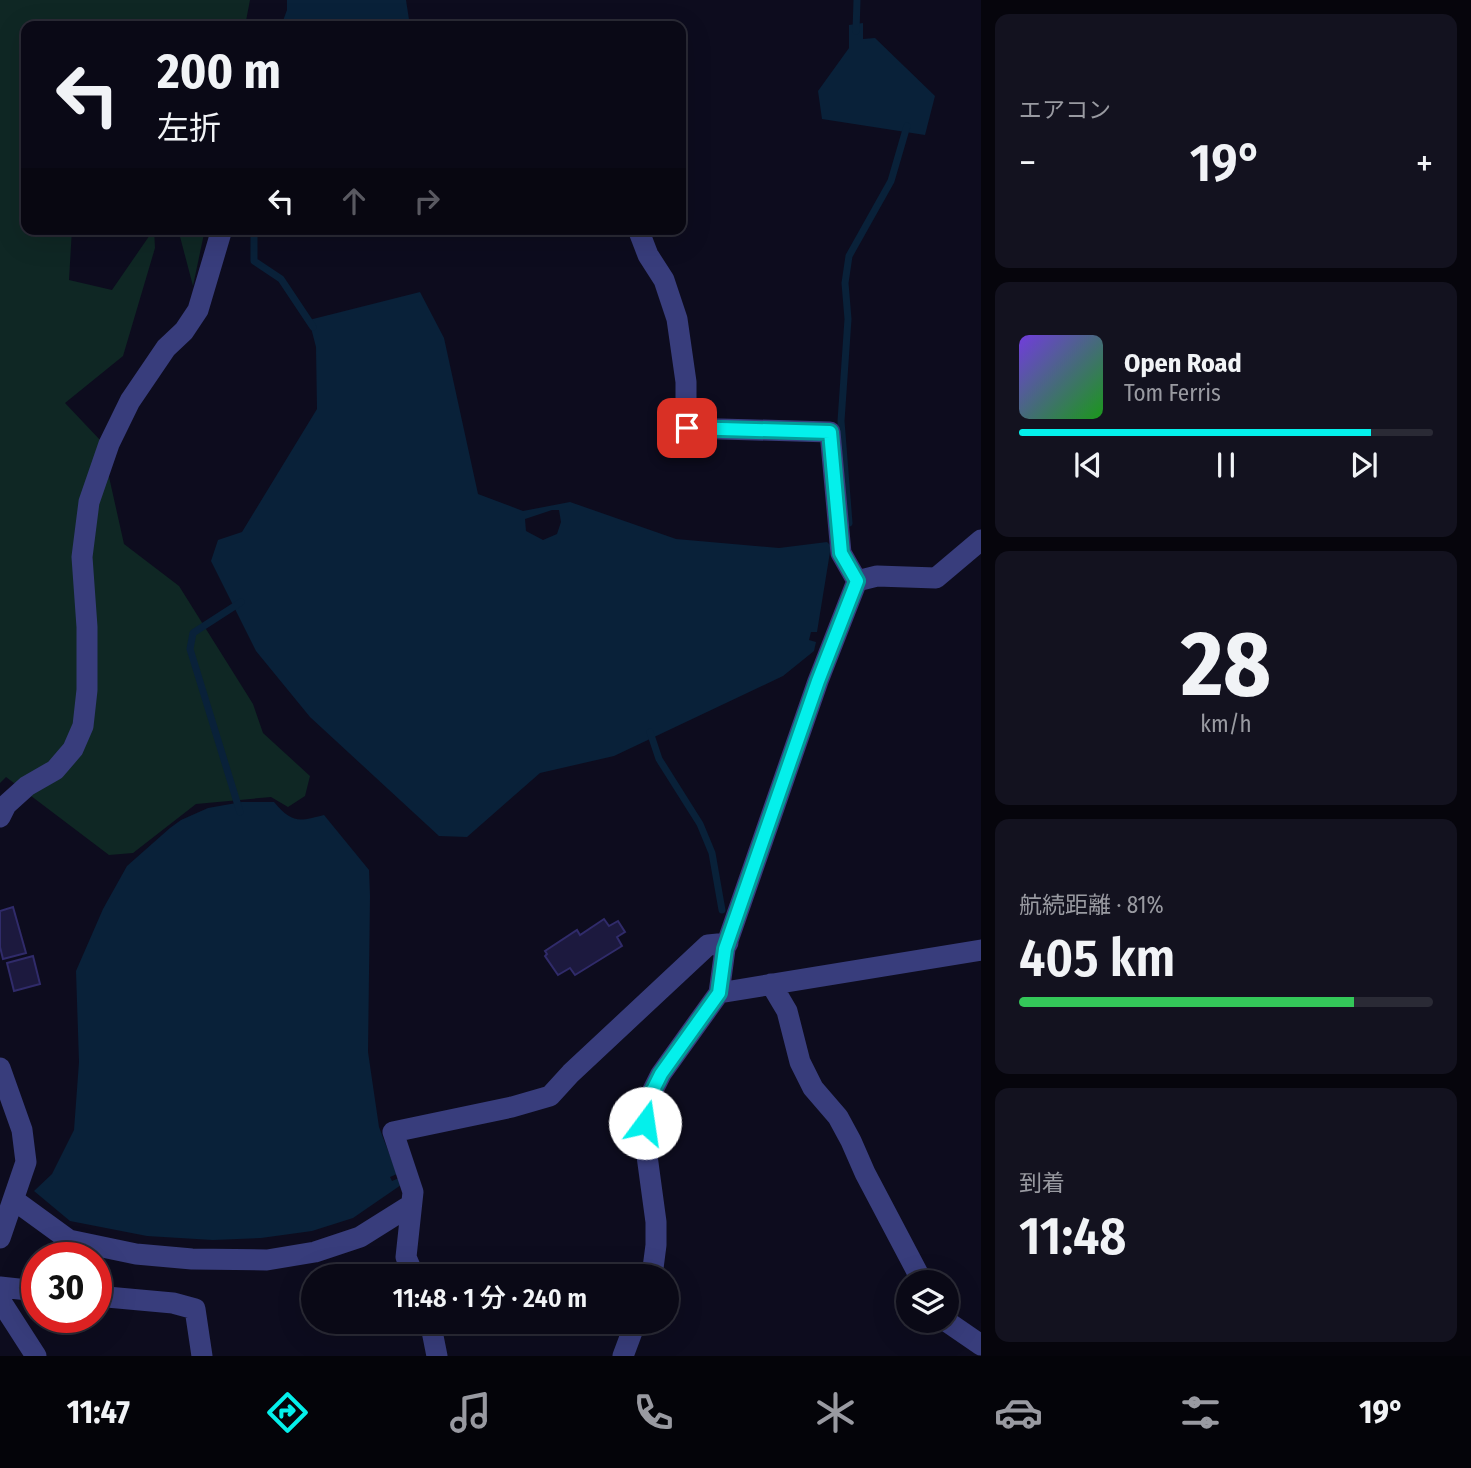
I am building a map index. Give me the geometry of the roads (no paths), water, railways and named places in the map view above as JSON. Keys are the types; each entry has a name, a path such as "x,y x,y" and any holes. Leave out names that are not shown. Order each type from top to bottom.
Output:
{"street":[{"path":"0,817 6,806 27,786 55,770 73,749 83,726 87,653 82,557 89,502 108,444 130,401 166,348 184,331 198,310 220,235"},
{"path":"640,235 648,255 664,280 677,319 686,382 687,428 830,432 841,553 857,581"},
{"path":"857,581 877,576 936,578 981,540"},
{"path":"654,1264 656,1222 645,1141 645,1123 653,1090 661,1074 719,993 728,943 818,681 857,581"},
{"path":"409,1264 406,1257 413,1192 393,1132 512,1107 550,1096 571,1073 708,945 728,943"},
{"path":"719,993 981,950"},
{"path":"771,984 787,1011 800,1062 813,1088 838,1117 852,1141 865,1173 916,1270"},
{"path":"0,1068 25,1143 26,1161 0,1238"},
{"path":"14,1200 69,1240 136,1254 192,1259 267,1260 315,1252 360,1237 411,1205"},
{"path":"0,1287 21,1289"},
{"path":"112,1297 173,1303 195,1309 202,1356"},
{"path":"0,1300 36,1356"},
{"path":"959,1330 981,1345"},
{"path":"433,1334 437,1356"},
{"path":"622,1356 631,1334"}],"water":[{"path":"287,0 406,0 409,21 283,21"},
{"path":"863,23 863,39 875,38 935,96 925,135 822,119 818,91 849,48 849,25"},
{"path":"420,292 444,338 478,494 523,511 570,502 676,539 779,548 827,542 831,546 817,632 811,632 809,640 816,642 814,651 783,676 614,756 540,773 467,837 439,836 310,717 256,651 211,561 218,540 242,532 317,409 316,347 309,320","holes":["559,510 561,522 557,534 543,540 526,531 525,519"]},
{"path":"242,802 274,802 286,814 302,820 324,815 369,870 368,1052 379,1127 397,1174 390,1177 392,1181 399,1178 401,1185 353,1218 312,1231 261,1238 213,1240 147,1236 70,1221 34,1191 52,1174 74,1130 79,1062 76,971 103,909 127,866 181,820 208,808"}],"waterway":[{"path":"856,31 857,0"},
{"path":"849,523 841,421 848,319 845,283 849,256 891,181 907,126"},
{"path":"254,235 254,261 281,279 313,327"},
{"path":"240,812 190,649 193,633 241,602"},
{"path":"650,732 659,759 700,824 712,853 722,910"}]}
